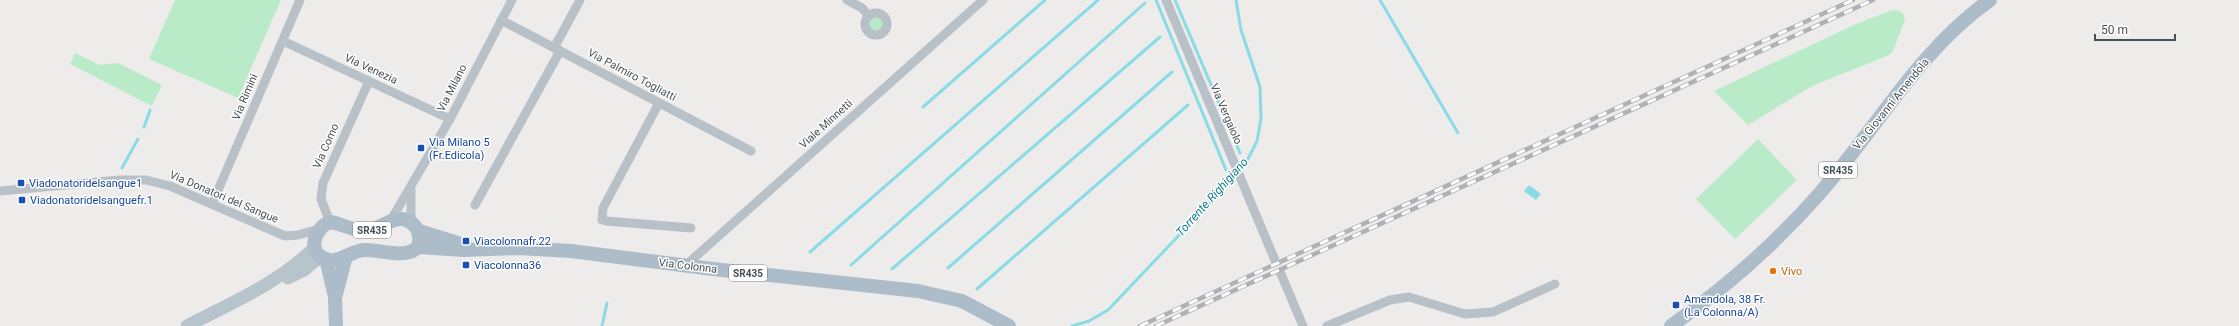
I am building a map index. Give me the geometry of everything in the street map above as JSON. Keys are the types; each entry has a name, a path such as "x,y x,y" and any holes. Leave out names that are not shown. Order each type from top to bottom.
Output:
{"main road":[{"name":"Via Giovanni Amendola","path":"1672,326 1740,270 1789,226 1820,192 1924,62 1986,2"},
{"name":"SR435","path":"324,226 365,231 377,228 391,220 403,219 415,227 480,250"},
{"path":"324,226 315,236 335,298"},
{"path":"415,227 420,240 418,247"},
{"name":"SR435","path":"187,326 206,320 267,284 296,275 320,254 337,260 364,250 403,254 418,247 480,250"},
{"name":"Via Colonna","path":"480,250 518,248 571,250 685,266 936,294 974,307 1009,326"},
{"path":"336,326 335,298 346,256"}],"street":[{"name":"Via Rimini","path":"212,204 300,0"},
{"name":"Via Milano","path":"391,220 412,187 450,119 512,0"},
{"path":"475,205 557,49 580,0"},
{"path":"847,0 862,8 869,16"},
{"name":"Viale Minnetti","path":"685,266 983,0"},
{"name":"Via Vergaiolo","path":"1166,0 1274,258"},
{"name":"Via Palmiro Togliatti","path":"501,20 751,151"},
{"name":"Via Venezia","path":"283,41 450,119"},
{"name":"Via Como","path":"324,226 321,199 323,183 369,81"},
{"path":"659,103 603,208 601,216 602,220 691,228"},
{"name":"Via Donatori del Sangue","path":"0,191 134,179 160,182 284,236 298,235 324,226"},
{"path":"412,187 415,227"},
{"path":"1281,274 1303,326"},
{"path":"1327,326 1390,300 1409,297 1465,314 1493,312 1555,284"}],"green space":[{"path":"175,0 281,0 238,98 149,59"},
{"path":"1893,10 1901,12 1904,15 1905,20 1893,51 1887,56 1812,86 1748,125 1714,91 1858,23"},
{"path":"876,17 881,19 883,24 881,29 876,31 871,29 869,24 871,19"},
{"path":"75,53 99,65 118,63 162,85 152,106 70,64"},
{"path":"1758,139 1797,180 1735,239 1696,199"}],"water":[{"path":"1529,185 1541,194 1536,200 1524,191"}],"waterway":[{"path":"923,107 1045,0"},
{"path":"810,252 1098,0"},
{"path":"1156,0 1226,170"},
{"path":"1175,0 1240,153"},
{"name":"Torrente Righigiano","path":"1072,326 1089,321 1108,310 1222,190 1248,159 1257,141 1261,119 1260,87 1241,30 1236,0"},
{"path":"1380,0 1458,133"},
{"path":"851,265 1145,3"},
{"path":"892,269 1160,37"},
{"path":"948,268 1172,72"},
{"path":"977,289 1188,105"},
{"path":"144,127 150,110"},
{"path":"122,168 138,139"},
{"path":"602,326 607,303"}],"tunnel":[{"path":"1274,258 1281,274"}],"railway":[{"path":"1140,326 1853,0"},
{"path":"1156,326 1873,0"}],"place":[{"name":"Via Milano 5 (Fr.Edicola)","path":"421,148"},
{"name":"Viadonatoridelsangue1","path":"21,183"},
{"name":"Viadonatoridelsanguefr.1","path":"22,200"},
{"name":"Viacolonnafr.22","path":"466,241"},
{"name":"Viacolonna36","path":"466,265"},
{"name":"Vivo","path":"1773,271"},
{"name":"Amendola, 38 Fr. (La Colonna/A)","path":"1676,305"}]}
